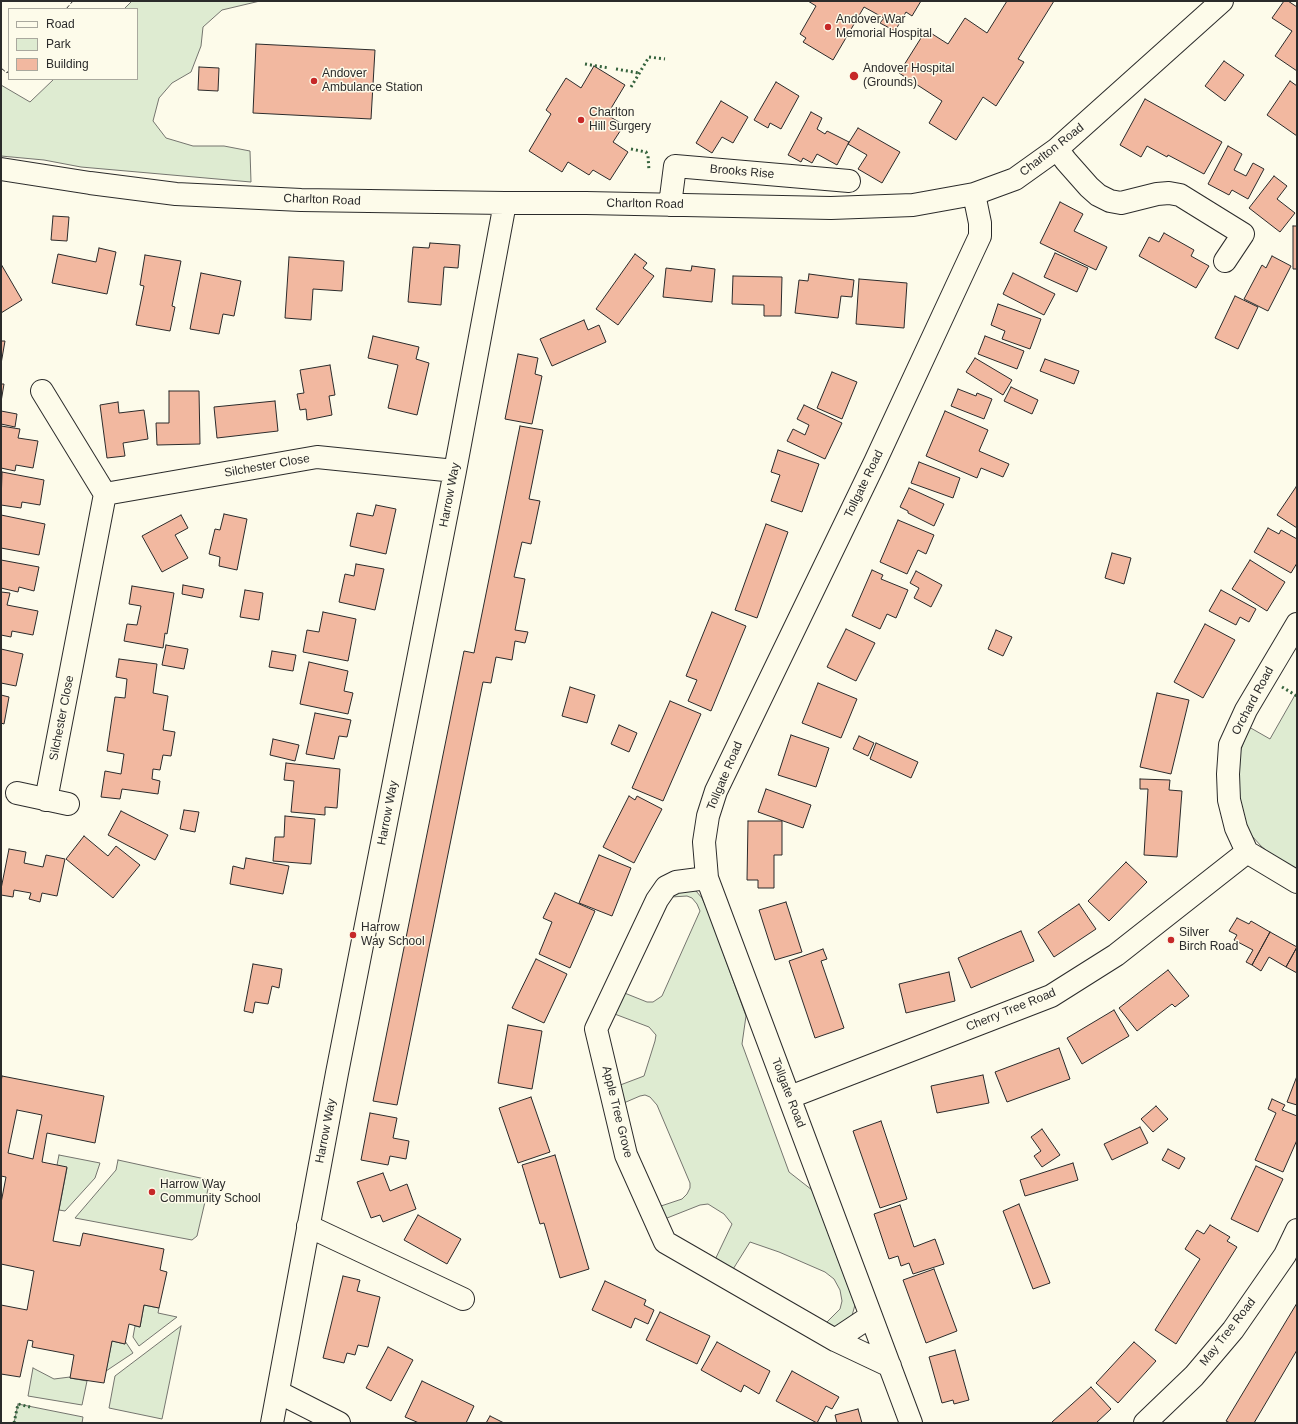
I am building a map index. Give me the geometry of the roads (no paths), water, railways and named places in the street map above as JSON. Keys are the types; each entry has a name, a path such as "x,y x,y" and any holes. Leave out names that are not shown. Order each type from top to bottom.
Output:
{"street":[{"name":"Charlton Road","path":"1,169 90,183 176,194 352,202 586,203 831,208 913,205 974,194 1015,179 1057,149 1222,1"},
{"path":"1057,149 1089,187 1098,195 1110,201 1121,203 1156,194 1169,193 1180,195 1243,234 1225,261"},
{"name":"Brooks Rise","path":"670,205 675,166 849,181"},
{"name":"Tollgate Road","path":"911,1423 707,878 704,842 708,816 716,791 871,469 980,236 980,223 974,194"},
{"name":"Harrow Way","path":"272,1423 308,1226 455,471 505,203"},
{"path":"42,391 105,494"},
{"name":"Silchester Close","path":"46,800 105,494 317,457 455,471"},
{"name":"Orchard Road","path":"1247,852 1236,828 1229,800 1228,774 1230,745 1246,710 1297,624"},
{"path":"17,793 68,804"},
{"path":"1247,852 1297,882"},
{"name":"Cherry Tree Road","path":"790,1097 1051,996 1116,955 1247,852"},
{"name":"Apple Tree Grove","path":"707,878 676,882 666,887 657,900 596,1030 626,1155 665,1242 835,1340 890,1366"},
{"path":"308,1226 463,1299"},
{"name":"May Tree Road","path":"1145,1423 1194,1376 1233,1330 1284,1255 1297,1230"},
{"path":"835,1340 871,1316"},
{"path":"278,1392 339,1423"}],"place":[{"name":"Andover War Memorial Hospital","path":"828,27"},
{"name":"Andover Hospital (Grounds)","path":"854,76"},
{"name":"Andover Ambulance Station","path":"314,81"},
{"name":"Charlton Hill Surgery","path":"581,120"},
{"name":"Harrow Way School","path":"353,935"},
{"name":"Silver Birch Road","path":"1171,940"},
{"name":"Harrow Way Community School","path":"152,1192"}]}
